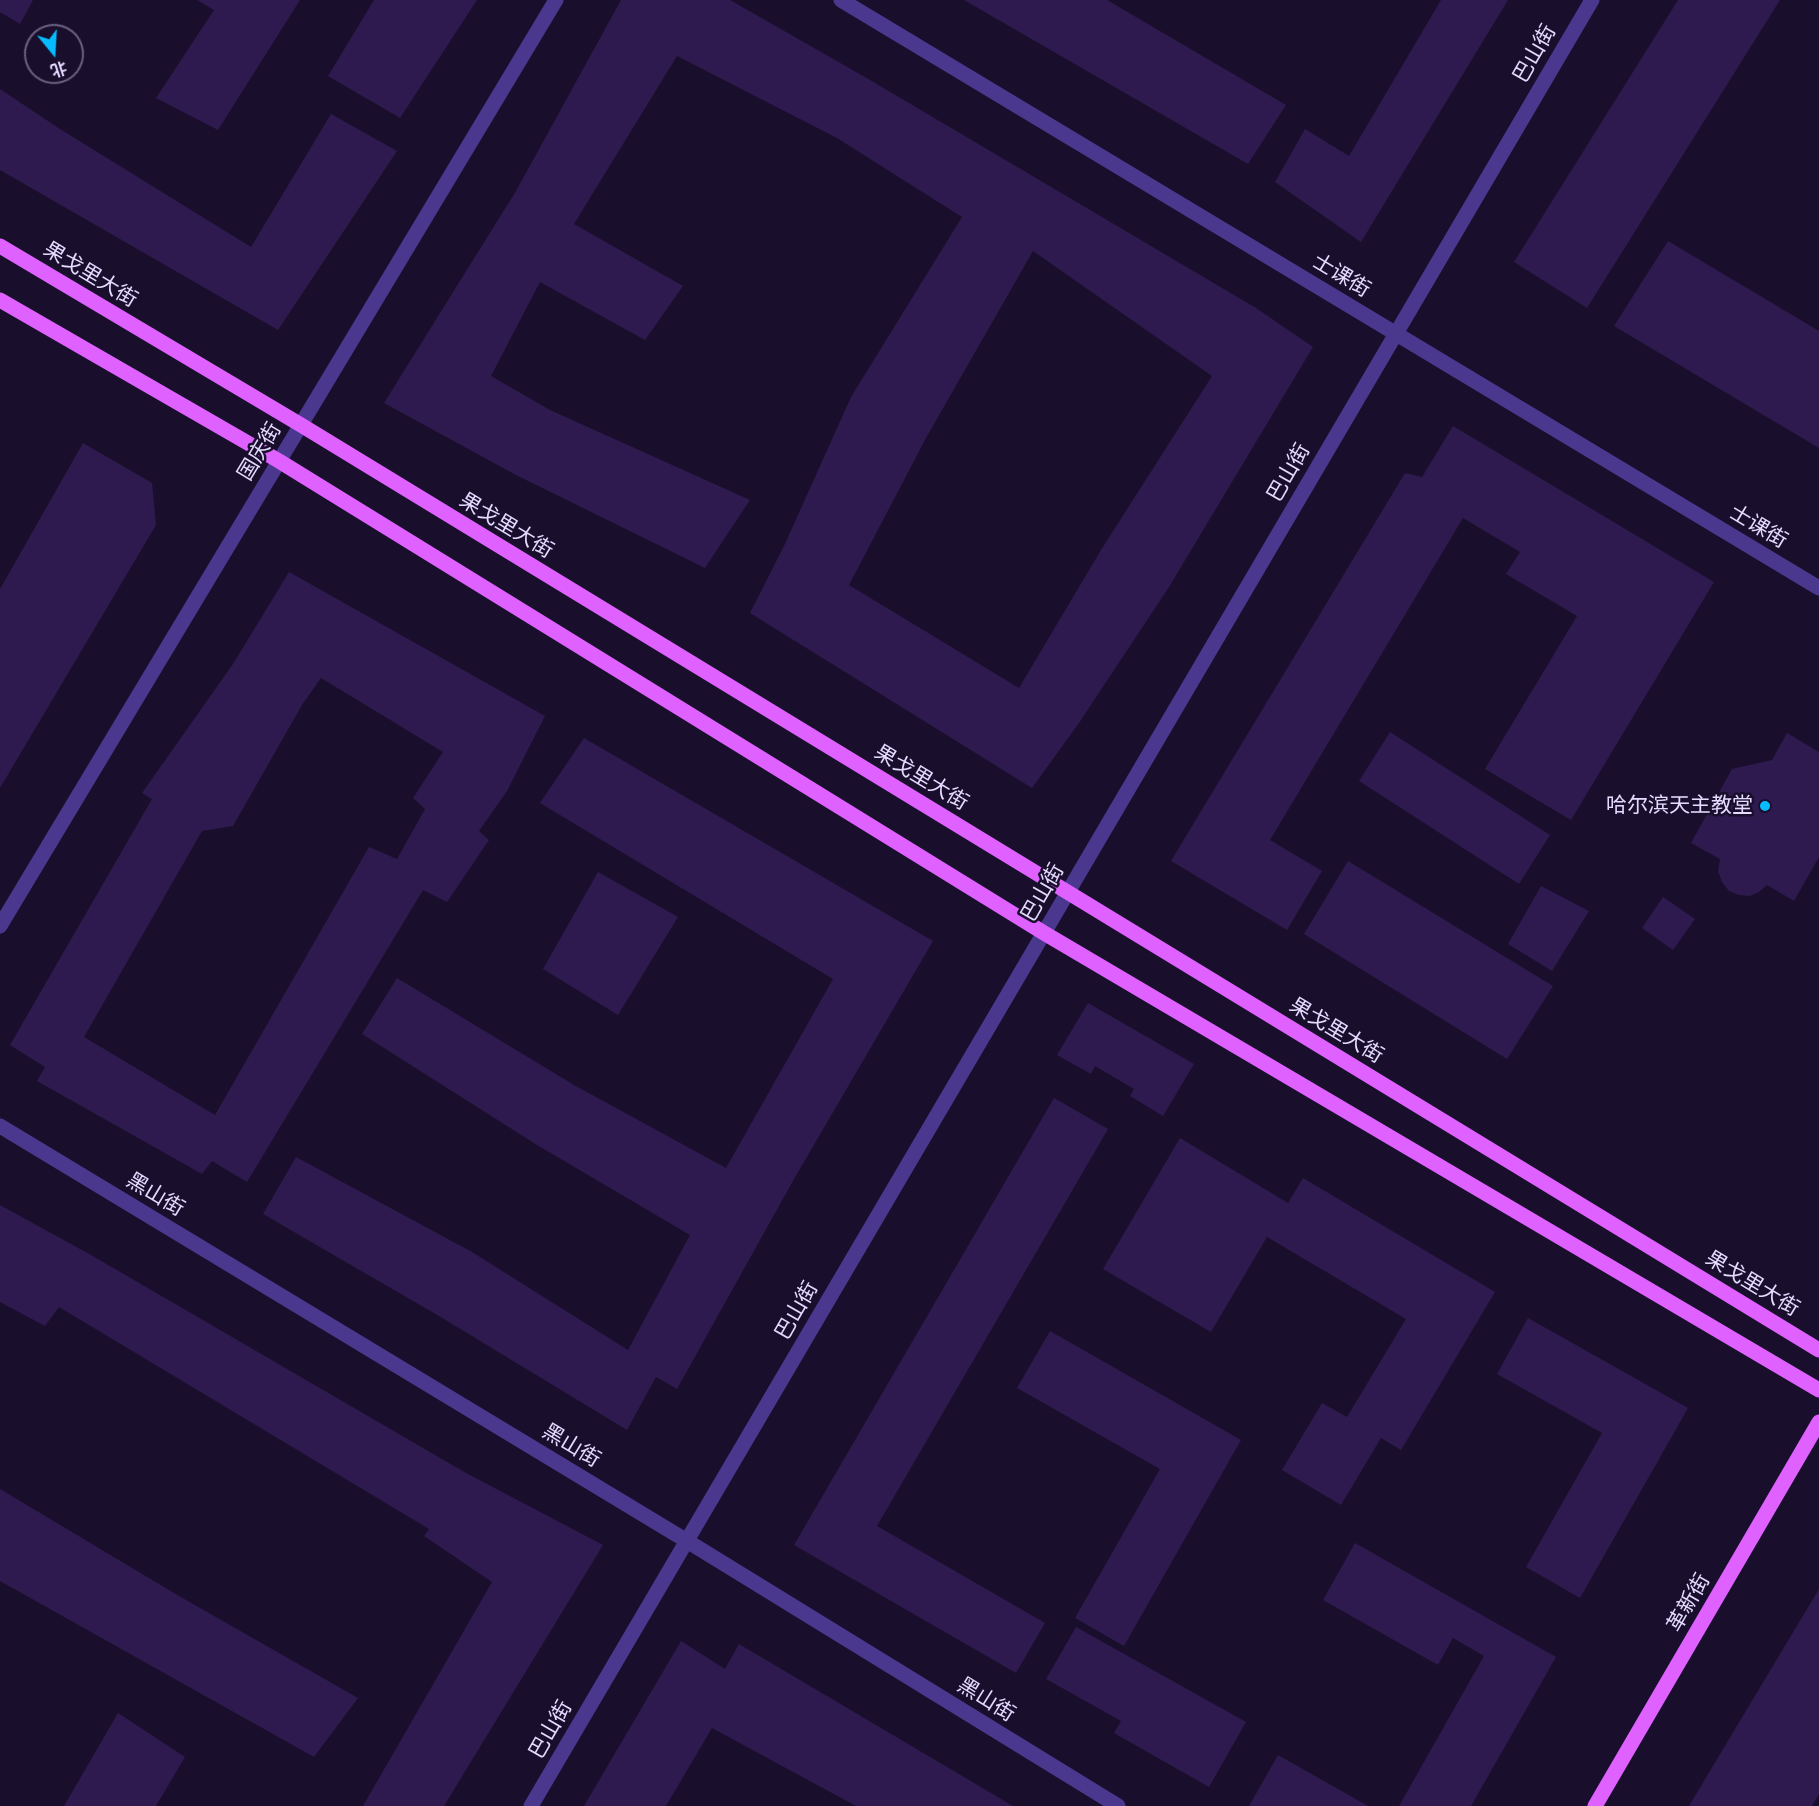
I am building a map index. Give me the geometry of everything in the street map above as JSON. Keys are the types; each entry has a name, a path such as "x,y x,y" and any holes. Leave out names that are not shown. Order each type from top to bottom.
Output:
{"main road":[{"name":"果戈里大街","path":"0,246 301,425 1819,1350"},
{"path":"0,300 279,461 1044,933 1819,1390"},
{"name":"革新街","path":"1595,1806 1819,1422"}],"street":[{"name":"国庆街","path":"0,926 556,0"},
{"name":"士课街","path":"842,0 1819,588"},
{"name":"巴山街","path":"531,1806 1592,0"},
{"name":"黑山街","path":"0,1126 687,1541 1118,1806"}],"building":[{"path":"0,0 33,0 20,24 0,12"},
{"path":"197,0 300,0 218,130 156,98 214,10"},
{"path":"374,0 477,0 400,118 328,76"},
{"path":"621,0 730,0 1256,308 1313,347 1169,587 1079,723 1032,788 750,613 784,546 851,397 962,217 837,138 677,56 574,224 683,286 645,340 540,282 491,376 550,410 750,500 705,568 516,475 384,403 516,191","holes":["1033,251 1212,376 1101,550 1019,688 849,585 926,438"]},
{"path":"964,0 1107,0 1286,105 1248,164"},
{"path":"1441,0 1508,0 1361,242 1275,182 1305,129 1349,156"},
{"path":"1678,0 1780,0 1587,308 1514,262"},
{"path":"0,89 60,129 251,247 331,114 397,151 278,330 0,170"},
{"path":"1668,241 1819,331 1819,448 1614,326"},
{"path":"1453,426 1714,582 1571,820 1485,769 1577,616 1506,574 1520,552 1463,518 1270,840 1322,871 1287,930 1171,861 1405,473 1422,477"},
{"path":"83,443 152,483 156,525 0,788 0,589"},
{"path":"289,572 545,716 507,791 479,831 489,840 447,902 423,890 247,1182 212,1161 202,1174 37,1081 45,1067 10,1045 152,799 142,793 233,664","holes":["321,678 443,752 413,798 425,809 397,859 369,847 215,1115 84,1037 202,831 233,826 302,705"]},
{"path":"1390,732 1550,835 1519,884 1359,781"},
{"name":"哈尔滨天主教堂","path":"1787,733 1819,752 1819,857 1794,901 1767,885 1750,896 1739,895 1729,891 1722,882 1718,871 1720,859 1691,843 1732,769 1772,760"},
{"path":"584,738 933,941 794,1179 677,1389 656,1377 627,1430 439,1316 263,1214 296,1157 472,1252 628,1350 690,1235 537,1145 362,1034 397,978 574,1085 726,1168 833,979 540,803"},
{"path":"1348,861 1553,986 1507,1059 1304,934"},
{"path":"598,872 678,917 618,1015 543,969"},
{"path":"1541,886 1589,911 1552,971 1508,944"},
{"path":"1663,897 1695,919 1673,950 1642,928"},
{"path":"1088,1003 1194,1064 1163,1116 1130,1096 1134,1089 1095,1066 1091,1074 1057,1055"},
{"path":"1054,1098 1108,1129 877,1526 1045,1623 1016,1673 794,1545"},
{"path":"1180,1138 1288,1203 1303,1178 1495,1292 1401,1450 1381,1438 1341,1505 1282,1470 1322,1403 1347,1417 1406,1319 1267,1237 1211,1332 1103,1269"},
{"path":"0,1205 91,1255 466,1473 603,1545 444,1806 363,1806 492,1582 424,1536 429,1529 59,1307 45,1326 0,1302"},
{"path":"1528,1318 1688,1408 1580,1598 1526,1567 1602,1433 1497,1374"},
{"path":"1050,1331 1241,1440 1124,1646 1075,1618 1160,1469 1017,1388"},
{"path":"0,1489 179,1596 358,1698 314,1757 0,1581"},
{"path":"1355,1543 1556,1657 1471,1806 1399,1806 1484,1656 1453,1638 1438,1665 1323,1600"},
{"path":"1819,1589 1819,1794 1812,1806 1689,1806"},
{"path":"1076,1627 1246,1722 1209,1787 1114,1733 1121,1721 1046,1679"},
{"path":"681,1641 725,1669 739,1644 1013,1806 856,1806 712,1728 666,1806 584,1806"},
{"path":"118,1713 185,1757 156,1806 64,1806"},
{"path":"1278,1755 1368,1806 1249,1806"}],"place":[{"name":"哈尔滨天主教堂","path":"1765,806"}]}
